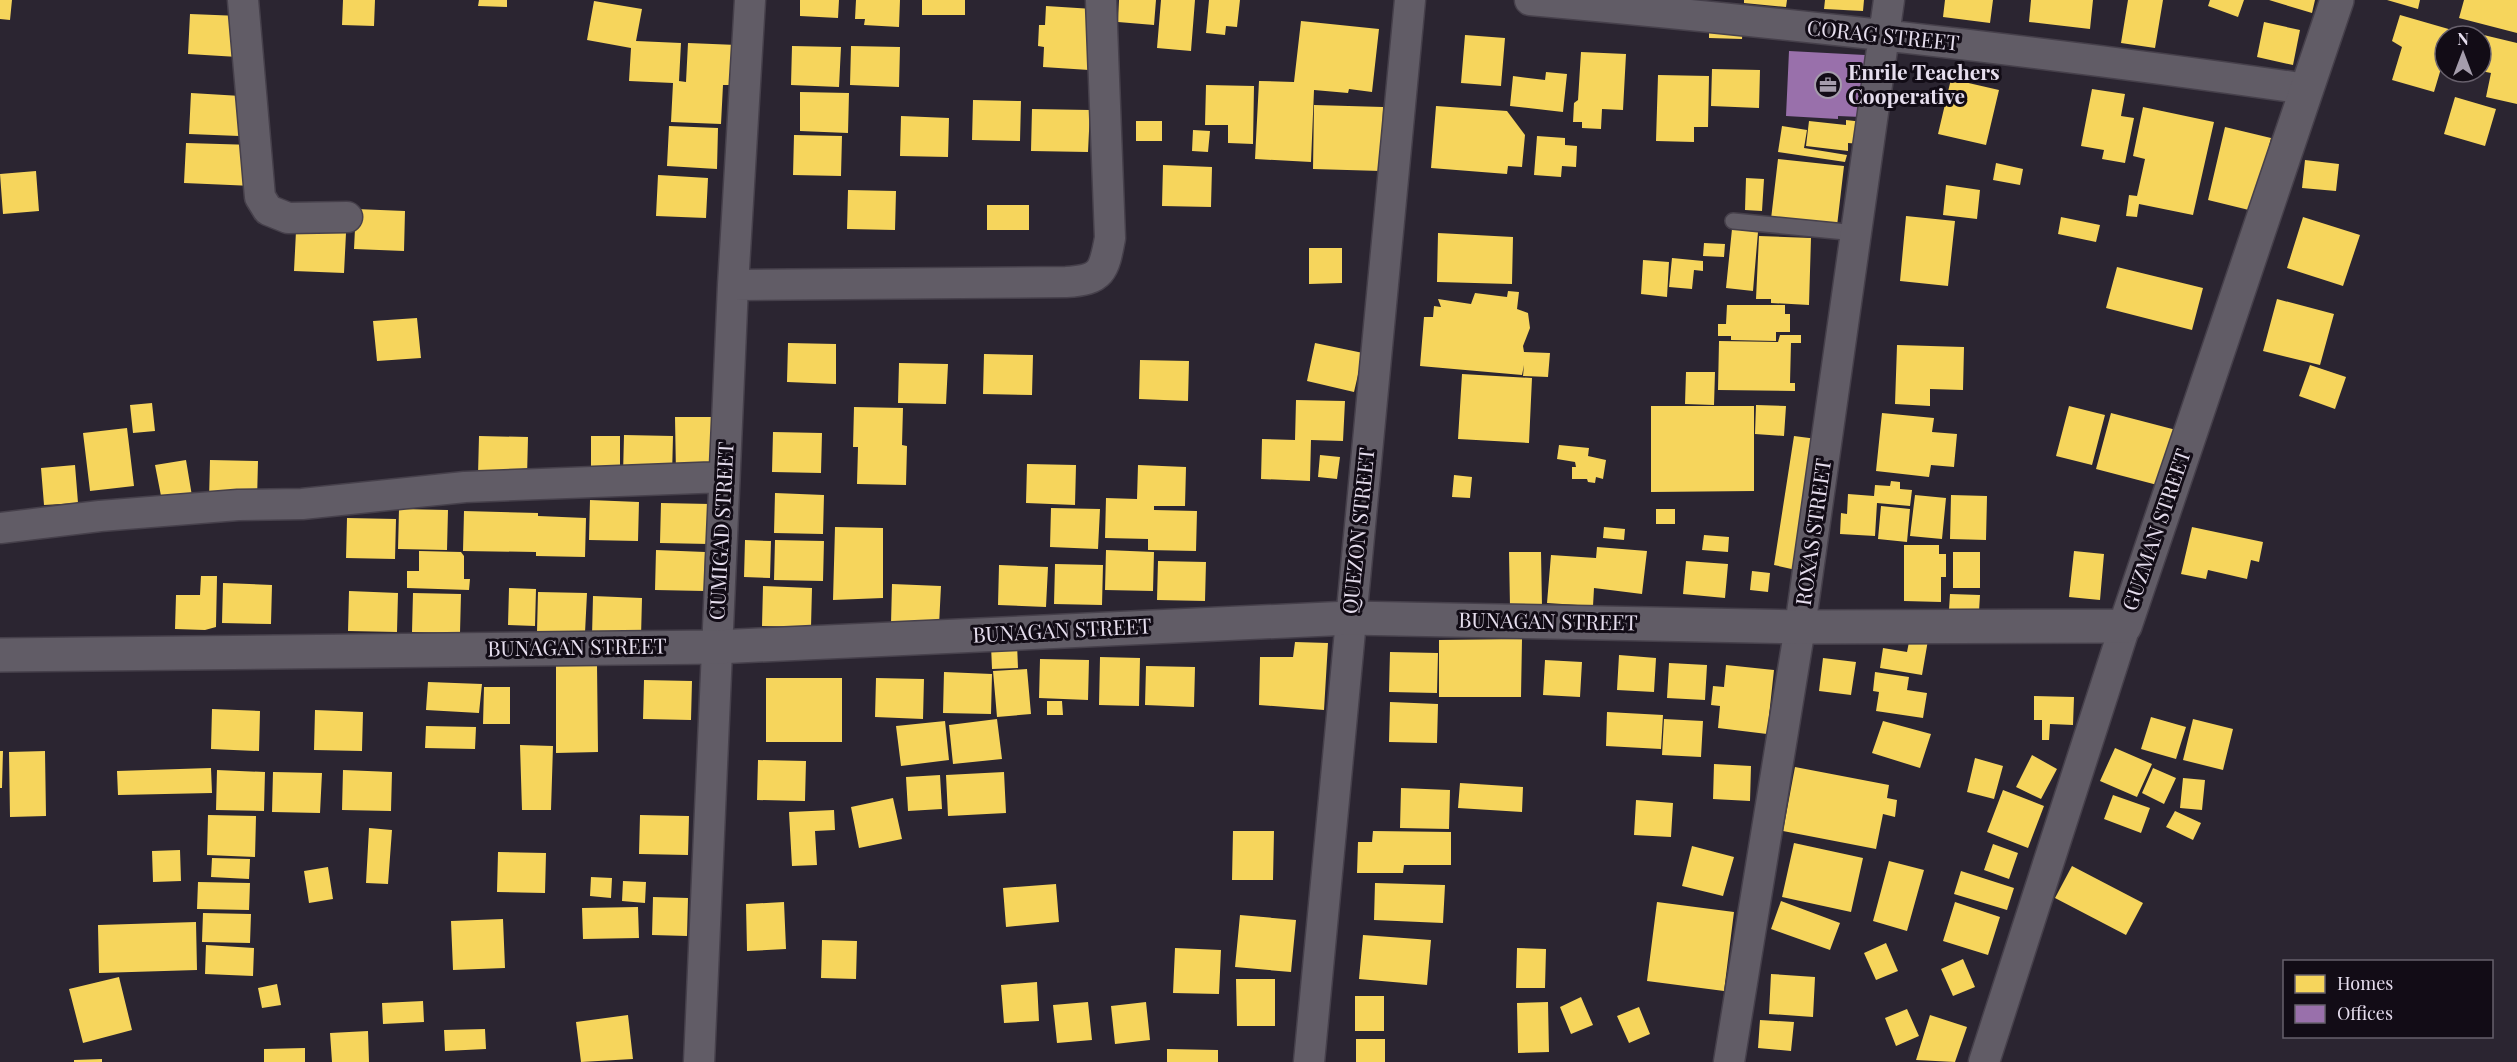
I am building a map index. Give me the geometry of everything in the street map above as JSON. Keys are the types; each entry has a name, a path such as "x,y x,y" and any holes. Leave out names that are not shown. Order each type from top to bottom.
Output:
{"main road":[{"name":"GUZMAN STREET","path":"2125,626 2337,0"},
{"name":"BUNAGAN STREET","path":"0,655 716,647 1350,618 1800,627 2125,626"}],"street":[{"path":"243,0 260,197 268,210 288,218 347,217"},
{"name":"CUMIGAD STREET","path":"699,1062 733,285 750,0"},
{"path":"733,285 1066,282 1085,281 1097,276 1105,264 1110,238 1101,0"},
{"name":"QUEZON STREET","path":"1309,1062 1410,0"},
{"name":"CORAG STREET","path":"1530,0 1885,35 2307,89"},
{"name":"ROXAS STREET","path":"1729,1062 1800,627 1889,0"},
{"path":"0,528 154,511 302,504 465,487 724,477"},
{"name":"GUZMAN STREET","path":"1984,1062 2125,626"}],"lane":[{"path":"1733,221 1856,233"}],"building: Homes":[{"path":"0,0 12,0 10,20 0,19"},
{"path":"343,0 375,0 374,26 342,25"},
{"path":"479,0 507,0 507,7 478,6"},
{"path":"800,0 839,0 838,18 800,16"},
{"path":"856,0 900,0 899,27 864,25 865,19 855,19"},
{"path":"922,0 965,0 965,15 922,15"},
{"path":"1119,0 1156,0 1154,25 1118,22"},
{"path":"1161,0 1195,0 1191,51 1157,48"},
{"path":"1209,0 1240,0 1237,27 1226,26 1225,35 1206,33"},
{"path":"1744,0 1787,0 1786,7 1744,3"},
{"path":"1825,0 1864,0 1863,11 1824,9"},
{"path":"1945,0 1993,0 1990,23 1943,17"},
{"path":"2031,0 2093,0 2090,29 2029,22"},
{"path":"2128,0 2163,0 2155,48 2121,43"},
{"path":"2210,0 2244,0 2238,17 2208,6"},
{"path":"2269,0 2315,0 2312,13"},
{"path":"2387,0 2420,0 2418,9"},
{"path":"2464,0 2517,0 2517,33 2493,27 2493,24 2482,24 2459,18"},
{"path":"594,1 642,9 636,41 681,43 679,81 686,82 688,43 737,45 735,85 723,85 721,124 671,122 673,83 629,81 631,48 587,40"},
{"path":"1046,6 1093,9 1089,70 1043,67 1044,47 1038,46 1039,25 1045,25"},
{"path":"190,14 240,16 238,57 188,54"},
{"path":"2400,15 2433,25 2433,84 2436,84 2434,92 2392,80 2402,47 2392,41"},
{"path":"1301,21 1379,29 1372,92 1349,89 1348,93 1314,90 1311,162 1255,159 1259,81 1294,82"},
{"path":"2264,22 2300,30 2293,65 2257,57"},
{"path":"1709,25 1743,26 1742,39 1709,38"},
{"path":"1465,35 1505,38 1501,86 1461,83"},
{"path":"2493,37 2517,43 2517,104 2486,97 2489,84 2493,84"},
{"path":"792,46 841,47 839,87 791,85"},
{"path":"851,46 900,47 899,87 850,85"},
{"path":"1581,52 1626,54 1623,110 1602,109 1601,129 1582,128 1582,122 1573,122 1574,103 1578,100"},
{"path":"1712,69 1760,70 1759,108 1711,106"},
{"path":"1546,72 1567,74 1563,112 1510,106 1513,76 1545,80"},
{"path":"1658,75 1709,76 1708,127 1694,127 1694,142 1656,141"},
{"path":"1951,79 1999,90 1986,145 1938,134"},
{"path":"1206,85 1254,86 1253,144 1228,143 1228,125 1205,125"},
{"path":"2092,89 2125,94 2121,116 2134,118 2125,163 2102,159 2104,150 2081,146"},
{"path":"800,92 849,93 848,133 800,131"},
{"path":"191,93 241,96 239,136 189,134"},
{"path":"2455,97 2496,109 2485,146 2444,134"},
{"path":"973,100 1021,101 1020,141 972,140"},
{"path":"1314,105 1383,107 1381,171 1313,169"},
{"path":"1436,106 1507,111 1525,135 1522,167 1508,166 1507,174 1431,168"},
{"path":"2143,107 2214,122 2193,215 2139,204 2137,217 2126,216 2129,195 2137,196 2145,159 2133,156"},
{"path":"1032,109 1090,110 1088,152 1031,151"},
{"path":"901,116 949,118 948,157 900,156"},
{"path":"1846,120 1863,122 1861,144 1848,143 1848,151 1806,146 1809,121 1846,125"},
{"path":"1136,121 1162,121 1162,141 1136,141"},
{"path":"669,126 718,128 717,169 667,166"},
{"path":"1782,126 1807,130 1804,148 1847,155 1845,162 1778,152"},
{"path":"2225,127 2271,138 2253,211 2208,200"},
{"path":"1193,130 1210,131 1208,152 1192,151"},
{"path":"794,135 842,136 841,176 793,175"},
{"path":"1537,136 1565,138 1565,145 1577,146 1576,167 1562,166 1561,177 1534,175"},
{"path":"186,143 254,145 253,186 184,183"},
{"path":"1778,159 1844,166 1837,226 1771,219"},
{"path":"2305,160 2339,164 2336,191 2302,188"},
{"path":"1996,163 2023,169 2020,185 1993,180"},
{"path":"1163,165 1212,167 1211,207 1162,206"},
{"path":"36,171 39,211 3,214 0,174"},
{"path":"658,175 708,178 706,218 656,216"},
{"path":"1746,178 1764,179 1762,211 1745,210"},
{"path":"1946,185 1980,190 1977,219 1943,215"},
{"path":"848,190 896,191 895,230 847,229"},
{"path":"987,205 1029,205 1029,230 987,230"},
{"path":"356,209 405,211 404,251 354,249"},
{"path":"1906,216 1955,221 1948,286 1900,281"},
{"path":"2061,217 2100,225 2096,242 2058,234"},
{"path":"2303,217 2360,235 2343,286 2287,268"},
{"path":"1732,229 1758,232 1753,291 1726,288"},
{"path":"296,231 346,233 344,273 294,271"},
{"path":"1438,233 1513,237 1512,284 1437,282"},
{"path":"1759,236 1811,238 1809,305 1771,303 1771,299 1756,299"},
{"path":"1704,243 1725,244 1724,257 1703,256"},
{"path":"1309,248 1342,248 1342,283 1309,284"},
{"path":"1672,258 1703,261 1703,271 1694,270 1692,289 1669,287"},
{"path":"1643,260 1669,262 1667,297 1641,294"},
{"path":"2117,267 2203,288 2192,330 2106,308"},
{"path":"1508,291 1519,292 1517,309 1528,313 1530,328 1523,346 1524,352 1550,353 1548,377 1523,376 1524,365 1522,375 1420,366 1424,317 1433,317 1434,306 1441,307 1438,299 1471,304 1475,293 1507,297"},
{"path":"2277,299 2334,314 2320,365 2263,351"},
{"path":"1727,305 1785,305 1785,314 1790,314 1790,332 1776,332 1776,341 1731,340 1731,336 1718,336 1718,324 1726,324"},
{"path":"417,318 421,358 377,361 373,321"},
{"path":"1780,335 1801,335 1801,343 1791,343 1790,383 1795,383 1795,391 1718,390 1719,341 1778,342"},
{"path":"788,343 836,344 836,384 787,382"},
{"path":"1315,343 1363,353 1354,392 1307,381"},
{"path":"1897,345 1964,347 1963,390 1930,389 1930,406 1895,404"},
{"path":"984,354 1033,355 1032,395 983,394"},
{"path":"1140,360 1189,361 1188,401 1139,399"},
{"path":"899,363 948,364 946,404 898,403"},
{"path":"2310,365 2346,377 2335,409 2299,396"},
{"path":"1686,372 1715,372 1714,405 1685,404"},
{"path":"1462,374 1532,378 1529,443 1458,439"},
{"path":"1296,400 1345,401 1343,441 1311,440 1310,481 1261,479 1262,439 1295,440"},
{"path":"152,403 155,431 133,433 130,405"},
{"path":"1756,405 1786,406 1784,436 1755,434"},
{"path":"1651,406 1754,406 1754,491 1651,492"},
{"path":"2069,406 2105,415 2092,465 2056,456"},
{"path":"854,407 903,408 902,445 907,446 906,485 857,484 858,447 853,447"},
{"path":"1882,413 1934,418 1932,432 1957,434 1954,467 1931,465 1929,477 1876,471"},
{"path":"2111,413 2180,431 2165,487 2096,469"},
{"path":"675,417 715,417 716,474 676,475"},
{"path":"127,428 134,486 90,491 83,433"},
{"path":"773,432 822,433 821,473 772,472"},
{"path":"624,435 673,436 672,476 623,475"},
{"path":"479,436 528,437 527,477 478,475"},
{"path":"591,436 620,436 620,478 591,478"},
{"path":"1794,436 1817,439 1796,570 1774,565"},
{"path":"1559,445 1589,448 1588,456 1606,460 1603,479 1596,477 1595,483 1588,482 1587,479 1572,479 1572,467 1576,467 1575,462 1557,459"},
{"path":"1320,455 1340,457 1337,479 1318,477"},
{"path":"186,460 192,496 162,501 155,465"},
{"path":"210,460 258,461 257,501 209,500"},
{"path":"1027,464 1076,465 1075,505 1026,503"},
{"path":"75,465 78,503 44,505 41,468"},
{"path":"1138,465 1186,467 1185,506 1154,506 1154,510 1197,511 1196,551 1148,550 1148,539 1105,538 1106,498 1137,499"},
{"path":"1454,475 1472,477 1470,498 1452,497"},
{"path":"1891,481 1900,482 1900,489 1912,490 1910,506 1877,503 1875,536 1840,534 1841,513 1847,514 1848,494 1874,496 1875,485 1890,486"},
{"path":"775,493 824,495 823,534 774,533"},
{"path":"1915,495 1946,498 1942,539 1910,536"},
{"path":"1951,495 1987,496 1986,540 1950,539"},
{"path":"590,500 639,502 638,541 589,540"},
{"path":"661,503 710,504 709,544 660,543"},
{"path":"1881,506 1910,509 1907,542 1878,539"},
{"path":"1051,508 1100,509 1098,549 1050,547"},
{"path":"399,509 448,510 447,550 398,549"},
{"path":"1656,509 1675,509 1675,524 1656,524"},
{"path":"464,511 538,513 538,516 586,518 585,557 536,556 536,552 463,551"},
{"path":"347,518 396,519 395,559 346,558"},
{"path":"835,527 883,528 883,598 833,600"},
{"path":"1604,527 1625,529 1624,540 1603,538"},
{"path":"2192,527 2263,542 2259,562 2251,560 2247,579 2208,570 2206,579 2181,574"},
{"path":"1704,535 1729,537 1728,552 1702,550"},
{"path":"745,540 771,541 770,578 744,577"},
{"path":"775,540 824,541 823,581 774,580"},
{"path":"1904,545 1939,545 1939,554 1946,554 1946,577 1941,577 1941,602 1904,601"},
{"path":"1597,547 1647,551 1642,594 1594,588 1593,606 1547,603 1551,555 1596,558"},
{"path":"656,550 705,552 704,591 655,590"},
{"path":"1106,550 1154,552 1153,591 1105,590"},
{"path":"419,551 461,552 464,556 464,579 470,579 469,590 407,588 407,571 419,571"},
{"path":"2074,551 2104,554 2100,600 2069,597"},
{"path":"1509,552 1541,552 1542,607 1510,607"},
{"path":"1953,552 1980,552 1980,588 1953,588"},
{"path":"1158,561 1206,562 1205,601 1157,600"},
{"path":"1686,561 1728,564 1725,598 1683,594"},
{"path":"1055,564 1103,565 1102,605 1054,604"},
{"path":"999,565 1048,567 1046,607 998,605"},
{"path":"1752,571 1770,573 1768,592 1750,590"},
{"path":"201,576 217,576 216,627 205,630 175,629 176,595 200,595"},
{"path":"223,583 272,585 271,624 222,623"},
{"path":"892,584 941,586 939,625 891,624"},
{"path":"763,586 812,588 811,627 762,626"},
{"path":"509,588 536,589 535,626 508,625"},
{"path":"349,591 398,593 397,632 348,631"},
{"path":"538,592 587,593 585,633 537,632"},
{"path":"413,593 461,594 460,633 412,632"},
{"path":"1950,594 1980,595 1979,611 1949,610"},
{"path":"593,596 642,598 641,637 592,636"},
{"path":"1910,637 1928,640 1922,675 1880,668 1883,648 1907,652"},
{"path":"1522,639 1521,697 1439,697 1439,640"},
{"path":"1295,642 1328,643 1324,710 1259,705 1260,657 1293,657"},
{"path":"1017,644 1018,668 992,669 991,645"},
{"path":"1390,652 1438,653 1437,693 1389,692"},
{"path":"1619,655 1656,658 1654,692 1617,690"},
{"path":"1100,657 1140,658 1139,706 1099,705"},
{"path":"1823,658 1856,662 1851,695 1819,691"},
{"path":"1040,659 1089,660 1088,700 1039,698"},
{"path":"1545,660 1582,662 1580,697 1543,695"},
{"path":"1669,663 1707,665 1705,700 1667,698"},
{"path":"556,664 597,664 598,752 556,753"},
{"path":"1726,665 1774,670 1767,734 1718,728 1720,706 1711,705 1713,686 1724,687"},
{"path":"1146,666 1195,667 1194,707 1145,705"},
{"path":"1027,669 1031,714 997,717 993,671"},
{"path":"944,672 992,674 991,714 943,713"},
{"path":"1875,672 1909,677 1907,690 1927,693 1923,718 1876,711 1879,692 1873,691"},
{"path":"766,678 842,678 842,742 766,742"},
{"path":"876,678 924,679 923,719 875,717"},
{"path":"644,680 692,681 691,720 643,719"},
{"path":"428,682 482,684 479,713 426,710"},
{"path":"484,687 510,687 510,724 483,724"},
{"path":"2034,696 2074,697 2073,725 2050,724 2049,740 2042,740 2042,720 2034,720"},
{"path":"1047,701 1062,701 1063,715 1047,715"},
{"path":"1390,702 1438,704 1437,743 1389,742"},
{"path":"212,709 260,711 259,751 211,749"},
{"path":"315,710 363,712 362,751 314,750"},
{"path":"1607,712 1663,715 1661,749 1606,746"},
{"path":"2151,717 2186,727 2176,759 2141,749"},
{"path":"997,719 1002,759 953,764 949,725"},
{"path":"1664,719 1703,721 1701,757 1662,755"},
{"path":"2193,719 2233,729 2223,770 2183,760"},
{"path":"945,721 949,760 901,766 896,726"},
{"path":"1883,721 1931,734 1920,768 1872,753"},
{"path":"426,726 476,727 475,749 425,748"},
{"path":"520,745 553,746 551,810 522,810"},
{"path":"2115,748 2152,764 2137,797 2100,781"},
{"path":"0,751 3,751 2,788 0,788"},
{"path":"45,751 46,816 10,817 9,752"},
{"path":"2032,755 2057,769 2041,799 2016,787"},
{"path":"1975,758 2003,766 1994,799 1967,792"},
{"path":"758,760 806,761 805,801 757,800"},
{"path":"1714,764 1751,766 1750,801 1713,799"},
{"path":"1795,767 1889,785 1887,798 1897,800 1895,817 1883,814 1876,849 1783,831"},
{"path":"211,768 212,793 118,795 117,771"},
{"path":"2153,768 2176,778 2164,804 2142,793"},
{"path":"217,770 265,772 264,811 216,810"},
{"path":"343,770 392,772 391,811 342,810"},
{"path":"273,772 322,773 320,813 272,812"},
{"path":"1004,772 1006,813 948,816 946,775"},
{"path":"940,775 942,809 908,811 906,777"},
{"path":"2183,778 2205,780 2202,810 2180,808"},
{"path":"1460,783 1523,787 1522,812 1458,808"},
{"path":"1401,788 1450,790 1449,829 1400,828"},
{"path":"2003,790 2044,806 2028,848 1987,832"},
{"path":"2113,795 2150,808 2141,833 2104,819"},
{"path":"893,798 902,839 859,848 851,807"},
{"path":"1636,800 1673,803 1671,837 1634,835"},
{"path":"834,810 835,830 815,831 817,865 792,866 789,812"},
{"path":"2175,811 2201,823 2193,840 2166,827"},
{"path":"208,815 256,816 255,857 207,855"},
{"path":"640,815 689,816 688,855 639,854"},
{"path":"369,828 392,830 388,884 366,883"},
{"path":"1233,831 1274,831 1273,880 1232,880"},
{"path":"1373,831 1451,832 1451,865 1404,865 1403,873 1357,873 1358,842 1372,842"},
{"path":"1794,843 1863,858 1851,912 1782,897"},
{"path":"1993,844 2018,853 2009,879 1984,870"},
{"path":"1692,846 1734,857 1723,896 1682,886"},
{"path":"180,850 181,881 153,882 152,851"},
{"path":"498,852 546,853 545,893 497,892"},
{"path":"212,858 250,859 249,879 211,877"},
{"path":"1889,861 1924,870 1907,931 1873,921"},
{"path":"2072,866 2143,903 2126,935 2055,898"},
{"path":"328,867 333,899 309,903 304,871"},
{"path":"1961,871 2014,888 2007,910 1954,894"},
{"path":"591,877 612,878 611,898 590,896"},
{"path":"623,881 646,882 645,903 622,901"},
{"path":"198,882 250,883 249,910 197,909"},
{"path":"1375,883 1445,885 1443,923 1374,920"},
{"path":"1056,884 1059,922 1006,927 1003,888"},
{"path":"653,897 688,898 687,936 652,935"},
{"path":"1781,901 1840,923 1830,950 1771,929"},
{"path":"784,902 786,949 747,951 746,904"},
{"path":"1657,902 1734,912 1724,991 1647,981"},
{"path":"1955,902 2000,917 1988,955 1943,941"},
{"path":"638,907 639,938 583,939 582,908"},
{"path":"203,913 251,914 250,943 202,942"},
{"path":"1240,915 1296,920 1291,972 1235,967"},
{"path":"503,919 505,968 453,970 451,921"},
{"path":"196,922 197,970 99,973 98,925"},
{"path":"1363,935 1431,940 1427,985 1359,979"},
{"path":"822,940 857,941 856,979 821,978"},
{"path":"1886,943 1898,971 1876,980 1864,953"},
{"path":"206,945 254,948 253,976 205,974"},
{"path":"1175,948 1221,950 1219,994 1173,993"},
{"path":"1517,948 1546,949 1545,988 1516,988"},
{"path":"1963,959 1975,987 1953,996 1941,969"},
{"path":"1771,974 1815,977 1813,1017 1769,1014"},
{"path":"119,977 132,1030 83,1043 69,989"},
{"path":"1236,979 1275,979 1275,1026 1237,1026"},
{"path":"1037,982 1039,1021 1004,1023 1001,985"},
{"path":"277,984 281,1005 262,1008 258,988"},
{"path":"1355,996 1384,996 1384,1031 1355,1031"},
{"path":"1581,997 1593,1025 1571,1034 1560,1007"},
{"path":"423,1001 424,1022 383,1024 382,1003"},
{"path":"1088,1002 1092,1040 1057,1043 1053,1005"},
{"path":"1146,1002 1150,1040 1115,1044 1111,1006"},
{"path":"1548,1002 1549,1052 1518,1053 1517,1003"},
{"path":"1639,1007 1650,1034 1629,1043 1617,1016"},
{"path":"1907,1009 1919,1036 1896,1046 1885,1018"},
{"path":"628,1015 633,1059 581,1062 576,1022"},
{"path":"1930,1015 1967,1027 1955,1062 1916,1060"},
{"path":"1760,1020 1794,1022 1791,1051 1758,1048"},
{"path":"485,1029 486,1049 445,1051 444,1030"},
{"path":"368,1031 369,1062 332,1062 330,1033"},
{"path":"1356,1039 1385,1039 1385,1062 1356,1062"},
{"path":"305,1048 305,1062 264,1062 264,1049"},
{"path":"1167,1049 1218,1050 1218,1062 1167,1062"},
{"path":"102,1059 102,1062 74,1062 74,1060"}],"building: Offices":[{"path":"1789,51 1865,55 1861,117 1838,116 1838,119 1786,116"}],"place":[{"name":"Enrile Teachers Cooperative","path":"1828,85"}]}
